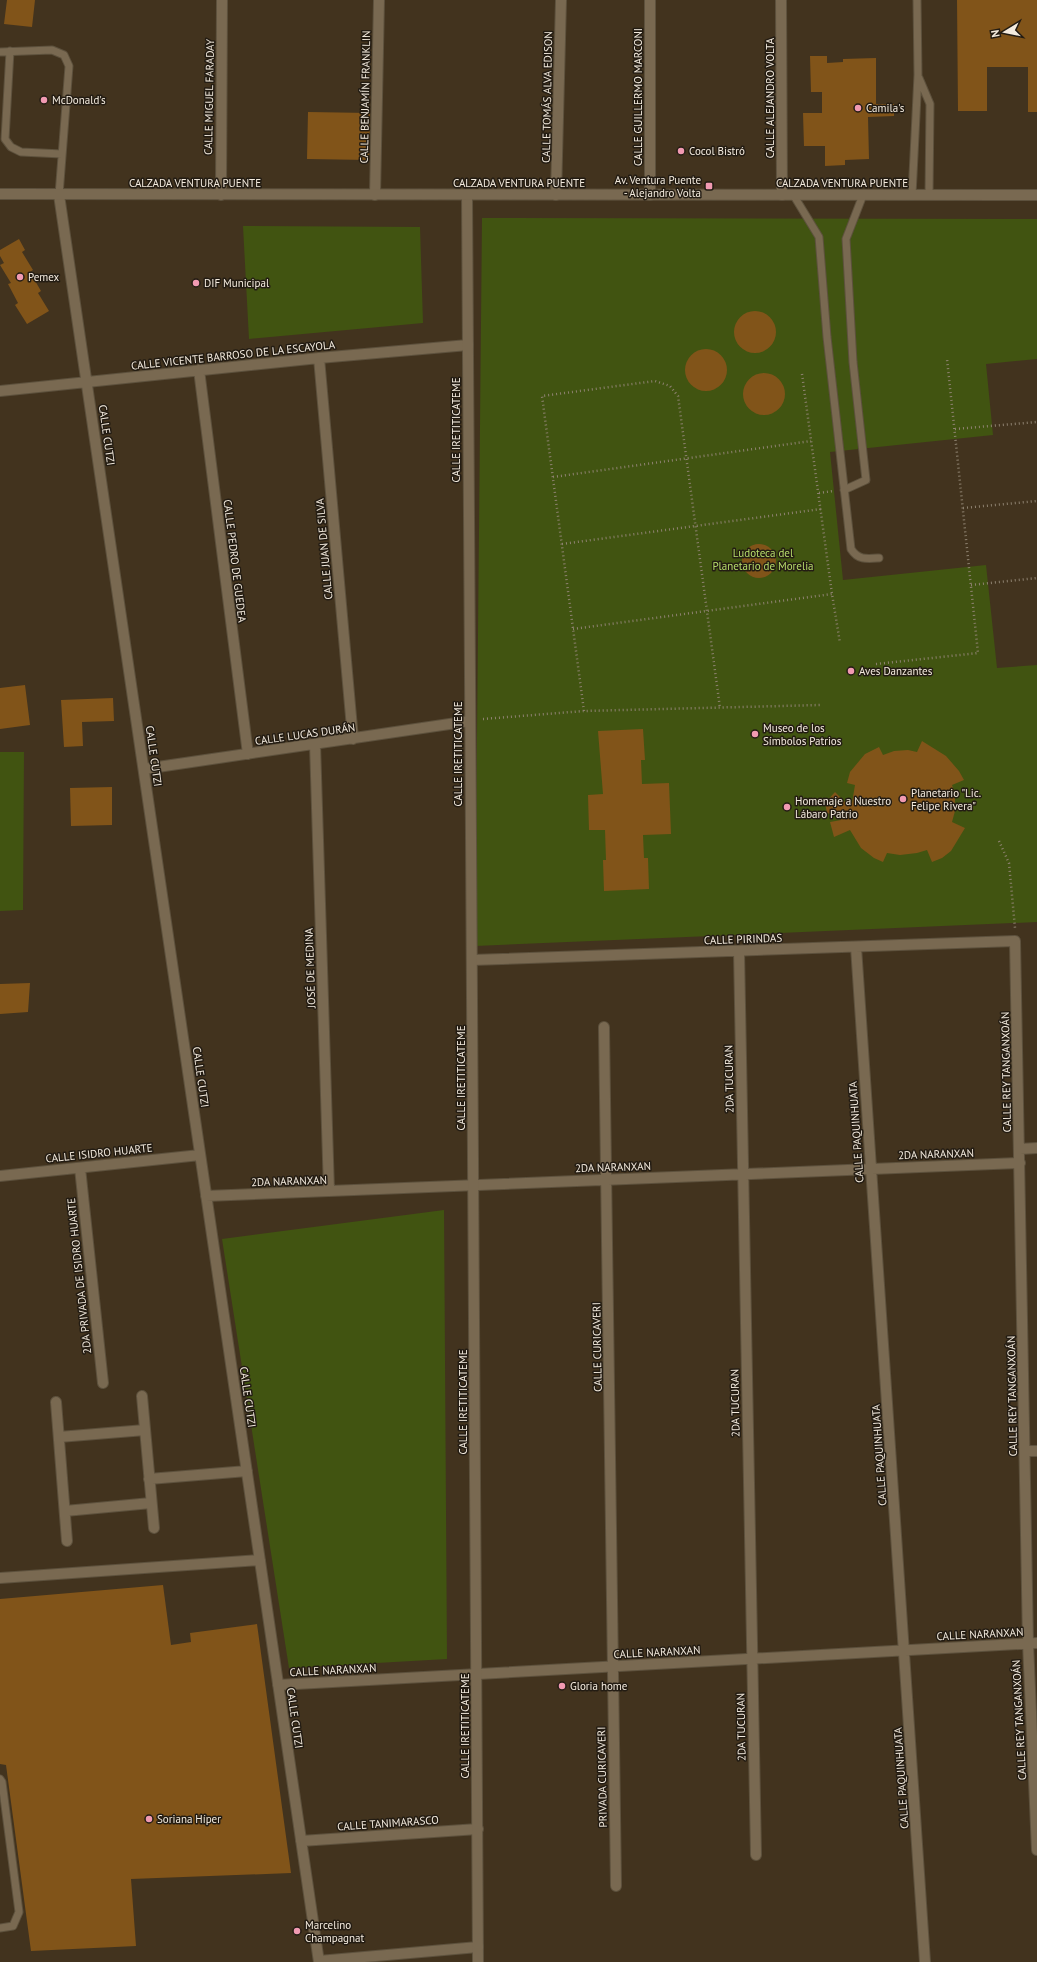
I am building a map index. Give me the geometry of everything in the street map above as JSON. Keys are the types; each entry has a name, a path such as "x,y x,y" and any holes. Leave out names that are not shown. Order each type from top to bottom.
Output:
{"street":[{"name":"CALLE MIGUEL FARADAY","path":"221,195 222,0"},
{"name":"CALLE BENJAMÍN FRANKLIN","path":"375,195 379,0"},
{"name":"CALLE TOMÁS ALVA EDISON","path":"556,195 561,0"},
{"name":"CALLE GUILLERMO MARCONI","path":"650,0 650,195"},
{"name":"CALLE ALEJANDRO VOLTA","path":"781,0 787,195"},
{"name":"CALZADA VENTURA PUENTE","path":"0,194 1037,195"},
{"name":"CALLE CUTZI","path":"60,194 319,1962"},
{"name":"CALLE IRETITICATEME","path":"467,194 478,1962"},
{"name":"CALLE VICENTE BARROSO DE LA ESCAYOLA","path":"0,390 319,358 468,345"},
{"name":"CALLE JUAN DE SILVA","path":"319,358 353,739"},
{"name":"CALLE PEDRO DE GUEDEA","path":"199,370 248,754"},
{"name":"CALLE LUCAS DURÁN","path":"144,769 470,722"},
{"name":"JOSÉ DE MEDINA","path":"316,744 329,1191"},
{"name":"CALLE PIRINDAS","path":"472,960 1015,941"},
{"name":"CALLE REY TANGANXOÁN","path":"1015,941 1025,1451 1032,1547 1032,1643 1037,1850"},
{"name":"CALLE PAQUINHUATA","path":"856,947 925,1962"},
{"name":"2DA TUCURAN","path":"739,951 756,1856"},
{"name":"CALLE CURICAVERI","path":"604,1027 613,1667"},
{"path":"1020,1149 1037,1148"},
{"name":"CALLE ISIDRO HUARTE","path":"0,1176 200,1155"},
{"name":"2DA NARANXAN","path":"206,1196 1020,1163"},
{"name":"2DA PRIVADA DE ISIDRO HUARTE","path":"80,1168 103,1383"},
{"path":"142,1396 154,1528"},
{"path":"56,1402 67,1540"},
{"path":"59,1437 145,1430"},
{"path":"1025,1451 1037,1451"},
{"path":"149,1479 247,1471"},
{"path":"65,1511 152,1503"},
{"path":"0,1578 260,1560"},
{"name":"CALLE NARANXAN","path":"278,1685 1032,1643"},
{"name":"PRIVADA CURICAVERI","path":"613,1667 616,1886"},
{"name":"CALLE TANIMARASCO","path":"301,1841 478,1829"},
{"path":"319,1962 478,1947"}],"lane":[{"path":"912,195 918,76 917,0"},
{"path":"0,52 52,50 64,55 69,66 60,194"},
{"path":"10,51 5,139 10,147 21,152 62,154"},
{"path":"918,76 930,104 929,195"},
{"path":"787,195 794,196 819,237 851,549 855,555 861,559 879,558"},
{"path":"844,490 866,480 867,469 853,362 846,239 864,195 867,195"},
{"path":"0,1779 2,1782 10,1829 19,1912 13,1926 0,1928"}],"path":[{"path":"876,664 978,653 947,358"},
{"path":"802,374 840,643"},
{"path":"584,711 542,396 655,381 670,386 678,396 720,708"},
{"path":"955,429 1037,422"},
{"path":"553,477 811,441"},
{"path":"963,508 1037,501"},
{"path":"562,544 821,509"},
{"path":"971,585 1037,578"},
{"path":"574,629 832,594"},
{"path":"470,722 482,719 584,711 820,705"},
{"path":"999,841 1010,863 1015,941"}],"green space":[{"name":"Ludoteca del Planetario de Morelia","path":"482,218 1037,219 1037,359 986,364 993,435 830,452 843,580 986,565 997,668 1037,665 1037,922 475,946"},
{"path":"243,226 420,227 423,323 249,339"},
{"path":"0,752 24,752 23,910 0,911"},
{"path":"444,1210 447,1659 289,1668 222,1239"}],"building":[{"path":"7,0 35,0 32,27 4,24"},
{"path":"957,0 1037,0 1037,112 1028,112 1028,67 987,67 987,111 958,111"},
{"name":"Camila's","path":"810,56 827,56 827,63 843,62 843,59 876,58 876,104 894,104 894,116 868,117 869,159 845,160 845,165 825,166 825,146 804,146 803,113 822,113 822,92 811,92"},
{"path":"308,112 370,113 369,160 307,159"},
{"name":"Pemex","path":"19,239 25,250 22,252 33,270 30,272 41,291 38,293 49,311 27,324 15,305 18,303 8,284 11,283 0,265 4,263 0,256 0,250"},
{"path":"755,311 770,317 776,332 770,347 755,353 740,347 734,332 740,317"},
{"path":"706,349 721,355 727,370 721,385 706,391 691,385 685,370 691,355"},
{"path":"764,373 779,379 785,394 779,409 764,415 749,409 743,394 749,379"},
{"path":"756,544 762,544 771,549 775,555 775,567 771,573 762,578 756,578 747,573 742,564 742,558 747,549"},
{"path":"25,685 30,725 0,729 0,688"},
{"path":"113,698 114,721 82,722 83,746 64,747 61,700"},
{"path":"643,729 645,760 641,760 642,784 669,783 671,834 643,835 644,858 648,858 649,889 604,891 603,860 606,860 605,830 589,830 588,795 603,794 598,731"},
{"name":"Planetario \"Lic. Felipe Rivera\"","path":"922,741 946,756 959,771 964,780 952,785 955,794 955,811 952,822 965,828 951,851 942,858 932,862 927,850 900,855 887,853 883,862 874,858 861,848 850,830 834,837 830,822 841,820 838,816 827,813 825,803 835,792 847,804 852,803 855,785 847,783 850,772 865,754 879,747 883,755 894,751 908,750 917,752"},
{"path":"112,787 112,825 71,826 70,788"},
{"path":"30,983 28,1012 0,1014 0,984"},
{"name":"Soriana Híper","path":"163,1585 171,1645 191,1642 190,1633 257,1624 291,1873 131,1879 136,1946 31,1951 6,1765 0,1764 0,1599"}],"place":[{"name":"McDonald's","path":"44,100"},
{"name":"Camila's","path":"858,108"},
{"name":"Cocol Bistró","path":"681,151"},
{"name":"Av. Ventura Puente - Alejandro Volta","path":"709,186"},
{"name":"Pemex","path":"20,277"},
{"name":"DIF Municipal","path":"196,283"},
{"name":"Aves Danzantes","path":"851,671"},
{"name":"Museo de los Símbolos Patrios","path":"755,734"},
{"name":"Planetario \"Lic. Felipe Rivera\"","path":"903,799"},
{"name":"Homenaje a Nuestro Lábaro Patrio","path":"787,807"},
{"name":"Gloria home","path":"562,1686"},
{"name":"Soriana Híper","path":"149,1819"},
{"name":"Marcelino Champagnat","path":"297,1931"}]}
